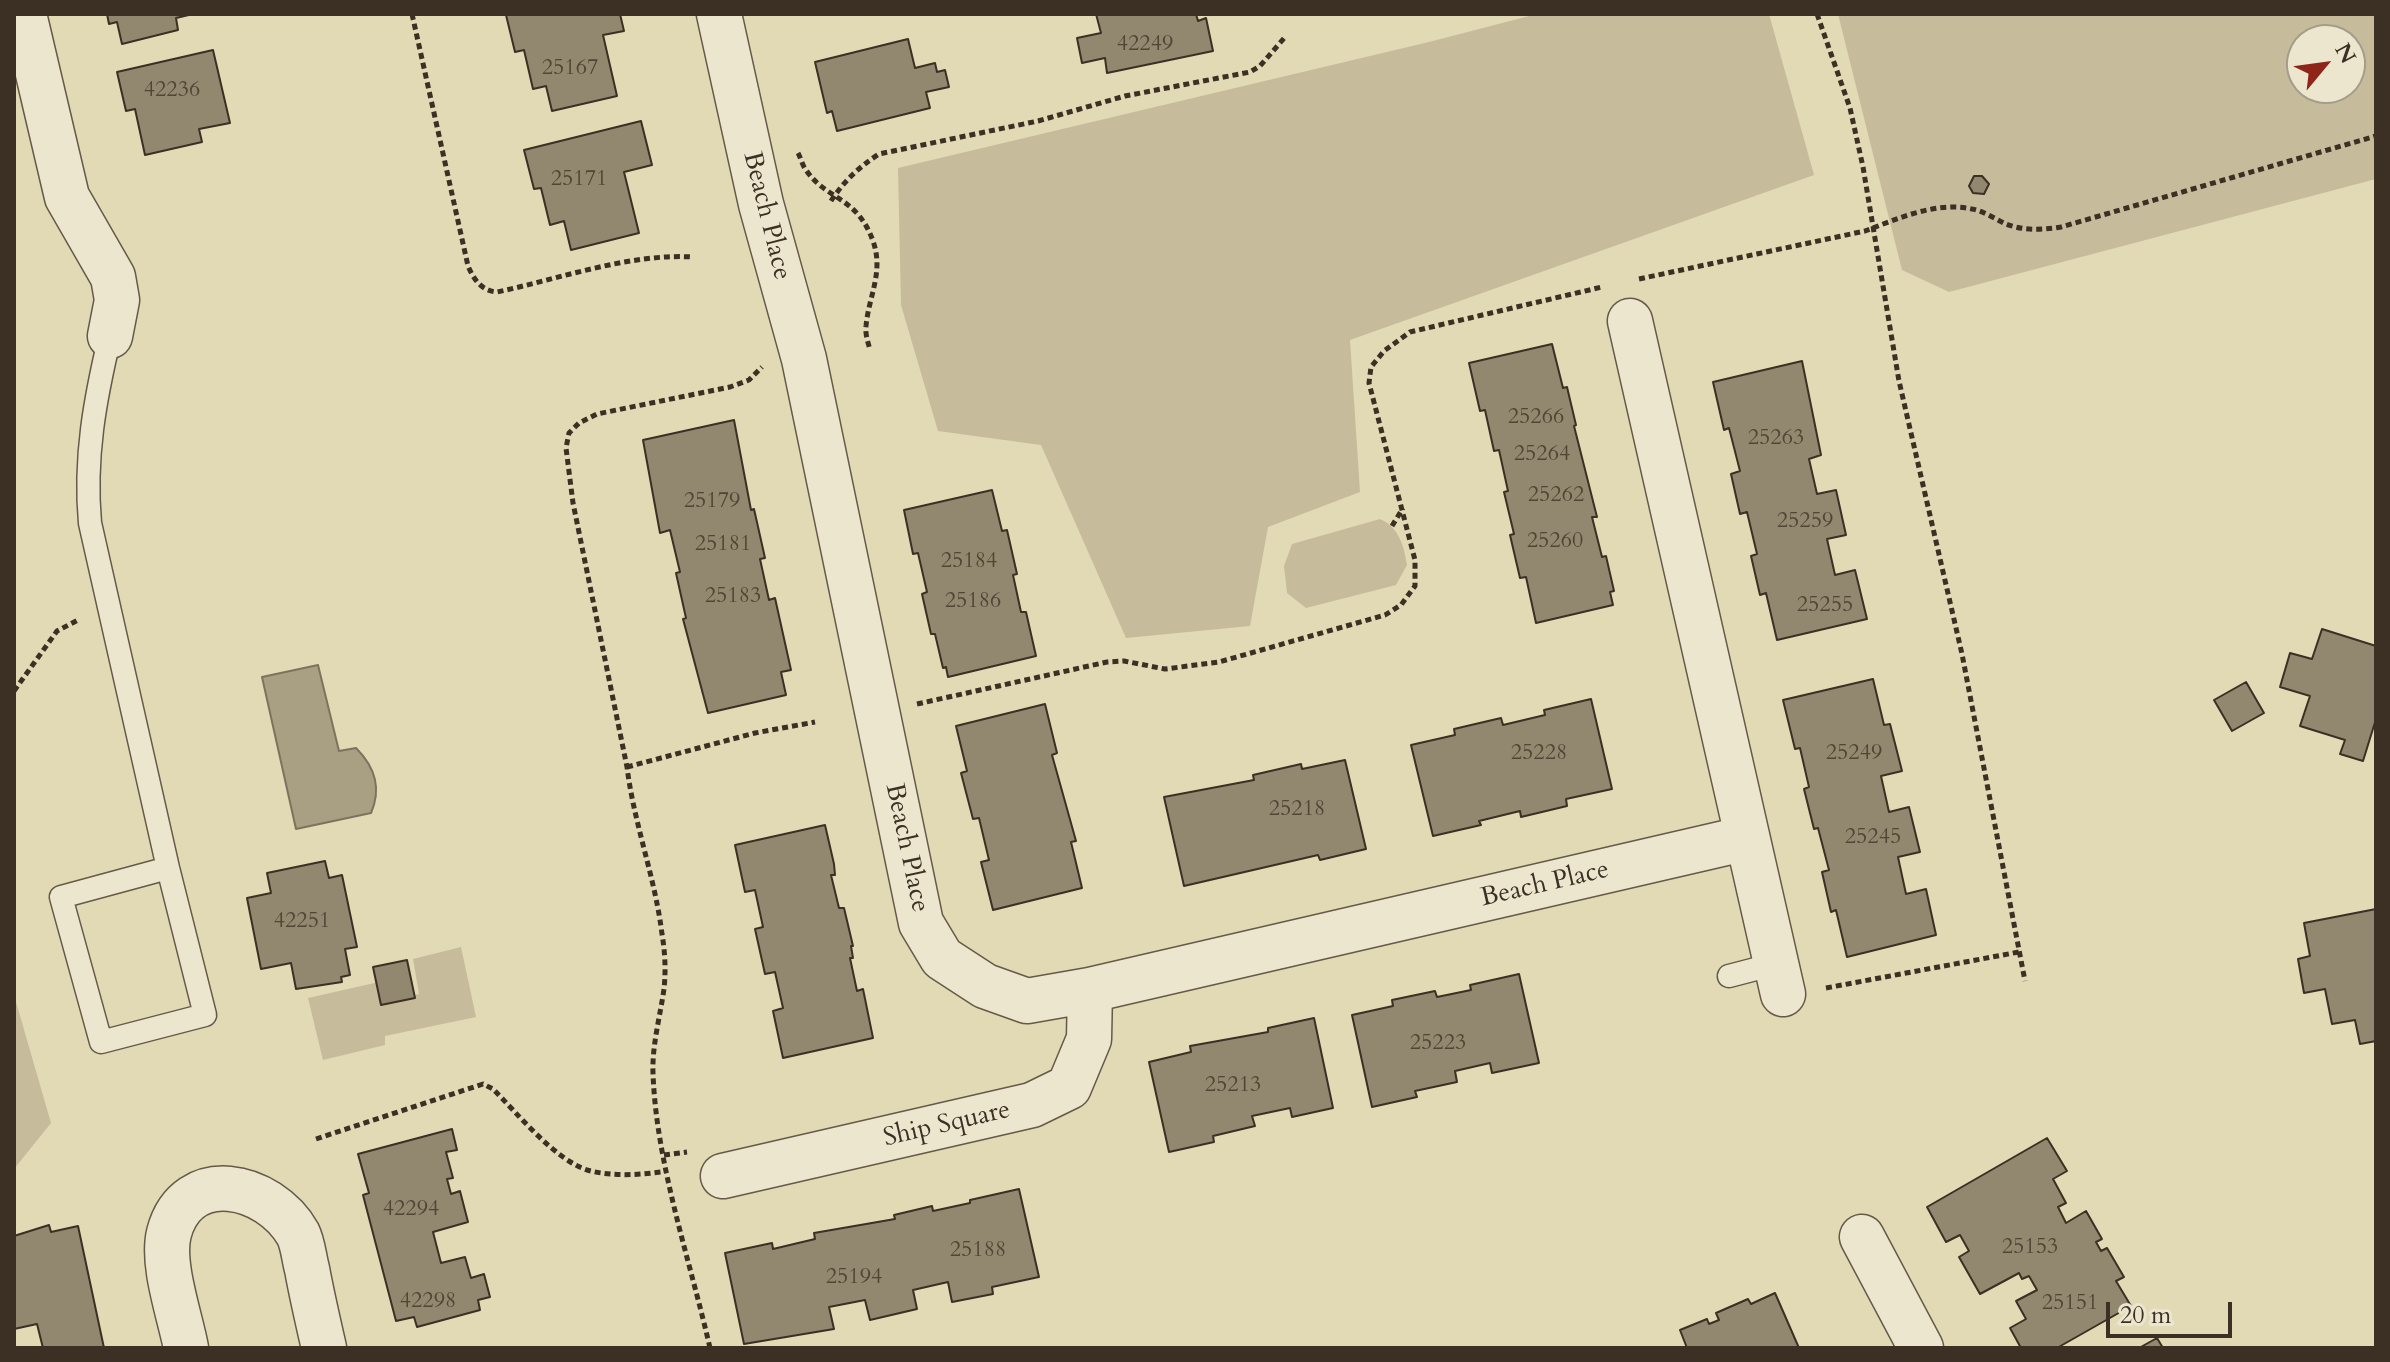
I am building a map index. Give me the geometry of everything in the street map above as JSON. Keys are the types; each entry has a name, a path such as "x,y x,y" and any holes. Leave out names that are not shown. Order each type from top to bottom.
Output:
{"street":[{"path":"24,14 30,114 67,197 113,277 117,300 110,336"},
{"name":"Beach Place","path":"719,14 761,204 804,359 921,923 942,958 985,986 1027,1001 1090,990 1747,838"},
{"path":"1630,321 1747,838 1790,982"},
{"name":"Ship Square","path":"710,1163 1032,1105 1069,1087 1089,1039 1090,990"},
{"path":"186,1348 167,1255 170,1232 178,1214 192,1198 225,1188 249,1191 271,1202 287,1217 300,1237 324,1348"},
{"path":"1862,1237 1921,1348"}],"lane":[{"path":"110,336 93,412 86,484 90,523 168,868 205,1015 101,1042 61,897 168,868"},
{"path":"1729,976 1790,982"}],"path":[{"path":"412,14 468,266 472,276 484,289 497,292 672,255 693,257"},
{"path":"1817,14 1850,108 1863,167 1899,381 1962,654 2025,981"},
{"path":"831,201 855,171 879,154 1003,129 1125,96 1250,72 1267,59 1286,36"},
{"path":"798,153 806,170 853,207 863,219 877,256 878,277 865,330 870,350"},
{"path":"710,1348 667,1171 653,1072 665,959 657,905 631,804 627,767 573,503 566,448 569,433 579,423 597,414 730,387 749,380 762,367"},
{"path":"1392,526 1403,508"},
{"path":"14,691 57,631 76,621 110,611"},
{"path":"627,767 755,733 815,722"},
{"path":"1790,982 2019,952"},
{"path":"316,1139 483,1084 493,1089 568,1160 585,1169 625,1174 667,1171"},
{"path":"664,1155 710,1163"}],"shaded area":[{"path":"1537,14 1769,14 1814,175 1350,340 1360,492 1268,527 1250,626 1126,638 1041,445 938,431 901,305 898,168"},
{"path":"1838,14 2376,14 2376,179 1949,292 1902,270"},
{"path":"1380,519 1396,532 1404,551 1407,565 1396,585 1306,608 1287,593 1284,566 1292,544"},
{"path":"318,665 339,751 356,748 363,755 375,778 376,795 371,813 296,829 262,677"},
{"path":"461,947 476,1017 385,1036 385,1045 323,1060 308,998 379,982 383,1002 419,994 413,959"},
{"path":"14,995 51,1123 14,1169"}],"building":[{"path":"107,14 193,14 176,18 178,30 122,44 117,22 109,24"},
{"path":"620,14 624,31 603,35 617,96 552,111 546,86 533,89 524,50 515,52 506,15"},
{"path":"1096,14 1196,14 1198,21 1206,18 1213,51 1107,73 1105,58 1082,63 1077,38 1101,33"},
{"path":"908,39 915,68 935,63 937,72 945,70 949,87 926,92 930,108 837,131 832,111 827,113 815,62"},
{"path":"213,50 230,123 199,129 202,142 145,155 135,109 126,111 117,72"},
{"path":"641,121 652,165 624,172 639,233 571,250 564,221 550,225 541,188 534,189 524,150"},
{"path":"1974,176 1982,176 1989,184 1984,194 1973,193 1969,186"},
{"path":"1552,344 1563,388 1567,387 1597,517 1592,517 1614,591 1610,592 1613,605 1536,623 1526,577 1520,578 1510,535 1514,534 1504,492 1508,491 1499,450 1494,451 1485,410 1480,411 1469,363"},
{"path":"1802,361 1821,455 1809,459 1817,494 1836,490 1846,535 1827,539 1835,575 1855,570 1867,619 1777,640 1766,593 1760,595 1751,556 1757,554 1747,512 1740,514 1731,474 1740,471 1729,428 1724,430 1713,382"},
{"path":"734,420 751,510 754,509 765,558 760,559 769,600 775,598 791,670 781,672 786,695 708,713 683,619 686,618 676,573 680,572 670,530 660,533 643,440"},
{"path":"992,490 1002,531 1007,530 1017,574 1013,575 1021,612 1026,612 1036,656 948,677 935,634 931,634 922,594 927,592 918,553 913,554 904,510"},
{"path":"2322,629 2376,646 2376,719 2363,761 2340,754 2345,740 2300,726 2310,696 2280,687 2290,653 2312,659"},
{"path":"1873,679 1884,725 1890,724 1902,771 1881,776 1889,812 1909,807 1920,852 1898,857 1906,894 1926,889 1936,935 1847,957 1836,910 1831,912 1822,872 1829,870 1804,789 1809,787 1800,748 1795,749 1783,700"},
{"path":"2246,682 2264,713 2232,731 2214,700"},
{"path":"1591,699 1612,789 1566,799 1567,806 1521,817 1520,811 1479,821 1481,825 1433,836 1411,745 1455,735 1454,729 1501,718 1503,725 1545,715 1544,710"},
{"path":"1045,704 1057,753 1052,755 1076,841 1071,842 1082,888 993,910 981,862 989,860 979,818 973,819 961,773 967,771 956,726"},
{"path":"1345,760 1366,849 1320,860 1318,855 1184,886 1164,797 1254,780 1253,775 1301,764 1302,769"},
{"path":"825,825 834,864 835,875 831,875 839,908 844,908 853,946 853,958 850,958 857,991 863,989 873,1038 783,1058 773,1011 783,1008 775,972 765,974 755,929 763,927 755,890 745,892 735,845"},
{"path":"325,861 329,878 342,875 357,947 345,949 350,975 341,977 342,982 296,989 291,963 261,969 247,898 271,893 267,873"},
{"path":"2376,909 2376,1041 2360,1044 2355,1020 2332,1024 2325,989 2304,993 2298,959 2310,956 2304,923"},
{"path":"407,960 415,998 381,1005 373,967"},
{"path":"1519,974 1539,1063 1492,1073 1490,1063 1455,1071 1457,1082 1415,1091 1417,1097 1372,1107 1352,1015 1393,1006 1392,1000 1435,991 1437,997 1471,990 1470,985"},
{"path":"1314,1018 1333,1108 1292,1117 1290,1108 1252,1116 1255,1126 1213,1136 1214,1142 1169,1152 1149,1062 1191,1052 1190,1046 1268,1032 1268,1028"},
{"path":"452,1129 457,1150 446,1152 453,1178 447,1179 451,1194 460,1191 468,1222 433,1232 441,1263 465,1257 471,1278 484,1274 490,1297 478,1300 480,1310 417,1327 414,1317 396,1321 363,1195 369,1193 358,1154"},
{"path":"2047,1138 2067,1171 2053,1179 2066,1203 2058,1207 2066,1223 2086,1211 2102,1239 2096,1242 2101,1251 2107,1248 2124,1277 2116,1281 2131,1306 2057,1348 2021,1348 2010,1328 2026,1319 2016,1301 2037,1290 2029,1276 2022,1279 2019,1273 1980,1294 1959,1257 1969,1251 1960,1235 1946,1242 1927,1207"},
{"path":"1019,1189 1039,1277 992,1287 993,1294 952,1302 948,1282 913,1290 917,1309 870,1320 865,1300 829,1307 834,1329 744,1344 725,1253 772,1243 773,1249 815,1239 814,1233 895,1219 894,1215 932,1206 933,1211"},
{"path":"49,1225 51,1232 78,1226 104,1348 43,1348 37,1324 14,1329 14,1236"},
{"path":"1775,1293 1799,1348 1687,1348 1680,1330 1707,1319 1709,1324 1719,1320 1716,1313 1748,1299 1751,1304"},
{"path":"2157,1338 2163,1348 2139,1348"}]}
